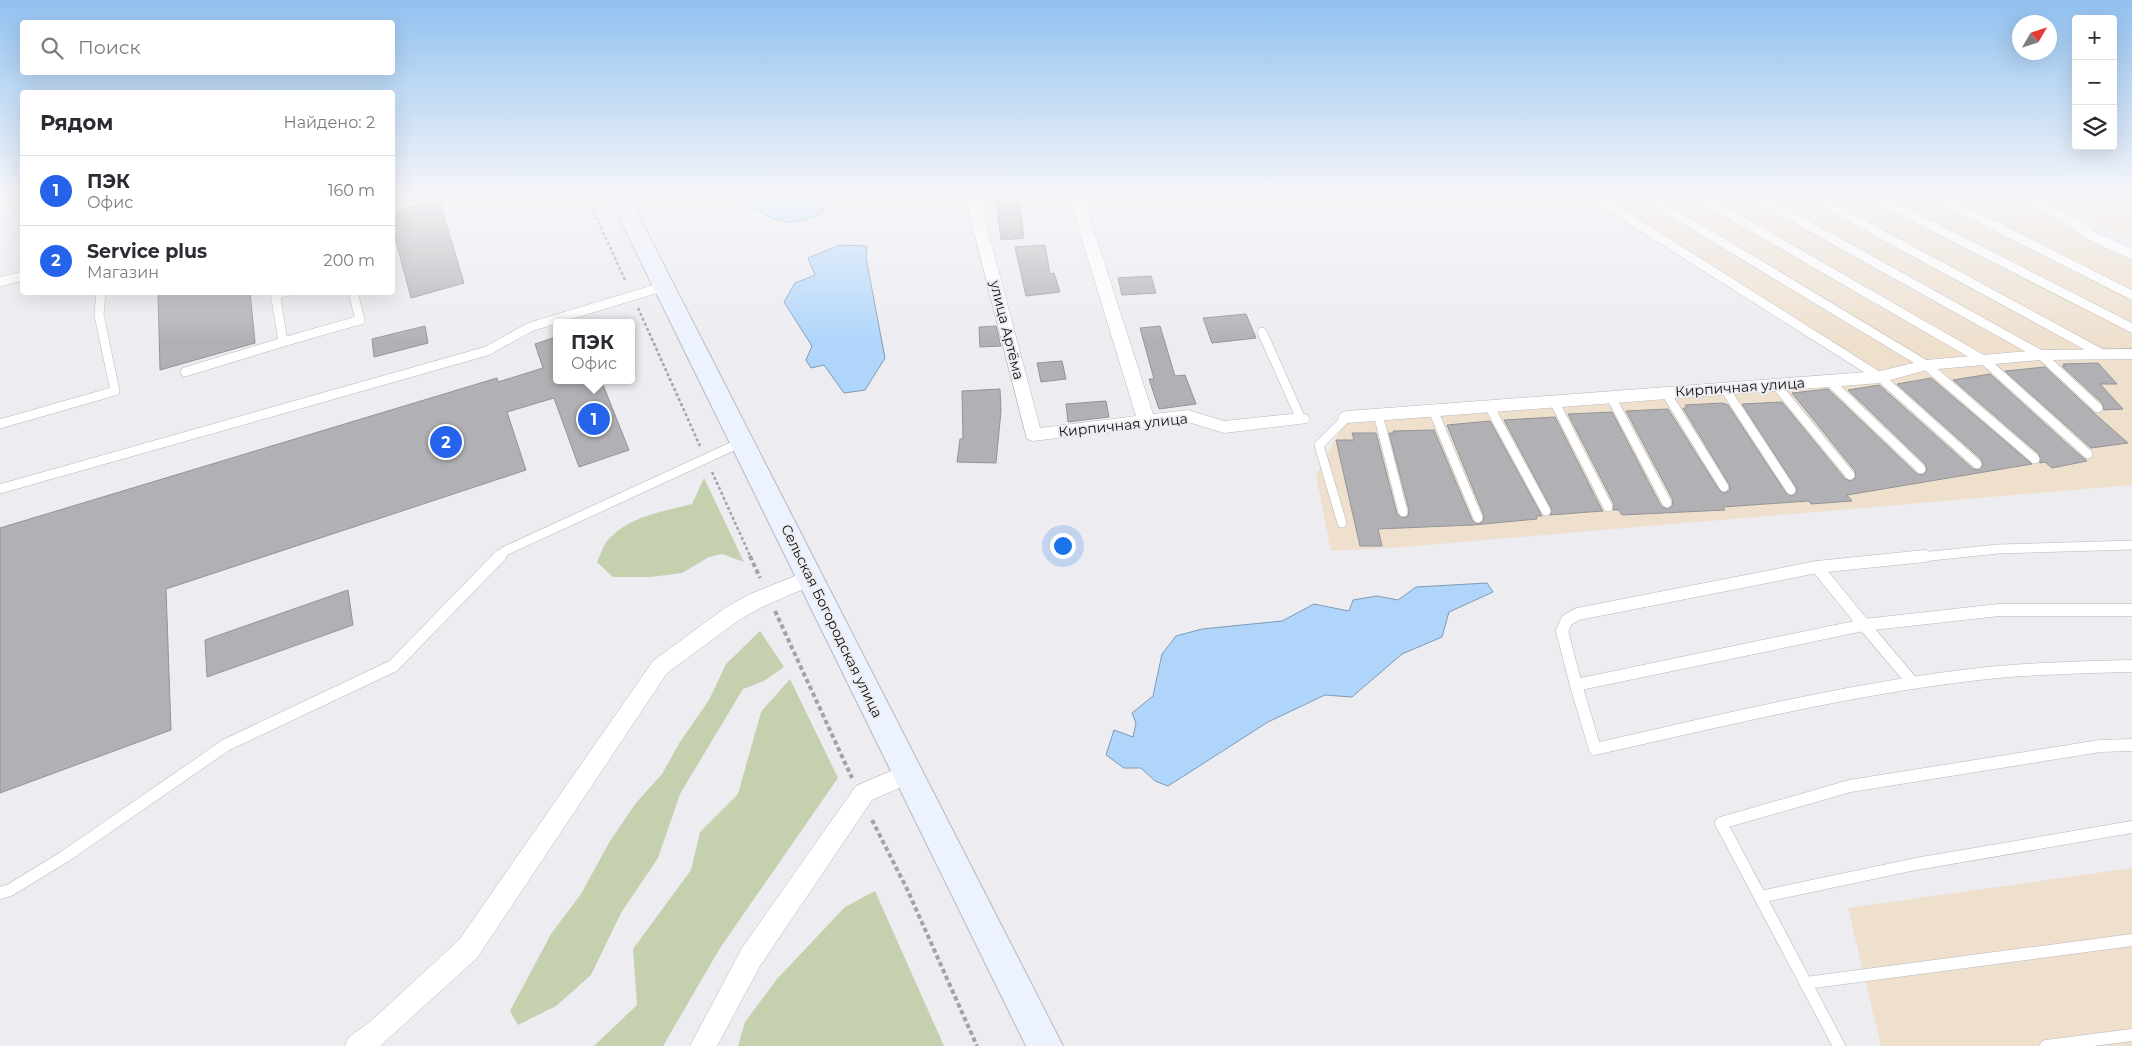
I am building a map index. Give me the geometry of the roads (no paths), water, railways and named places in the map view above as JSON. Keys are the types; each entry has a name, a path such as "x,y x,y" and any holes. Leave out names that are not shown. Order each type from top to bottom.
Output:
{"main road":[{"name":"Сельская Богородская улица","path":"644,246 907,774 1045,1046"}],"street":[{"name":"улица Артёма","path":"985,246 1033,435"},
{"path":"1091,246 1146,421"},
{"path":"2113,246 2132,255"},
{"name":"Кирпичная улица","path":"1347,416 1880,377 1926,365 2041,355 2132,354"},
{"name":"Кирпичная улица","path":"1033,435 1188,416 1224,427 1301,419"},
{"path":"358,1046 379,1031 468,948 660,667 732,614 810,578"},
{"path":"703,1046 751,957 864,793 907,774"}],"lane":[{"path":"1672,246 1880,377 1977,464"},
{"path":"1728,246 1926,365 2035,459"},
{"path":"1785,246 1985,361 2088,454"},
{"path":"1845,246 2041,355 2098,408"},
{"path":"1903,246 2104,355"},
{"path":"1971,246 2132,328"},
{"path":"2034,246 2132,295"},
{"path":"0,282 20,277"},
{"path":"556,319 665,286"},
{"path":"0,424 115,391 99,315 101,295"},
{"path":"275,295 283,342"},
{"path":"186,372 360,320 354,295"},
{"path":"0,489 487,351 530,327 553,320"},
{"path":"1262,332 1301,419"},
{"path":"1829,381 1921,469"},
{"path":"1776,385 1850,475"},
{"path":"1725,389 1790,490"},
{"path":"1666,393 1724,487"},
{"path":"1611,397 1667,503"},
{"path":"1554,401 1608,507"},
{"path":"1489,406 1546,511"},
{"path":"1433,410 1478,518"},
{"path":"1378,414 1403,512"},
{"path":"1342,522 1320,444 1347,416"},
{"path":"0,893 10,890 64,857 226,745 392,666 505,551 742,442"},
{"path":"2132,545 1998,549 1817,567 1578,614 1567,620 1562,631 1595,749 1913,683 1972,675 2132,666"},
{"path":"1817,567 1913,683"},
{"path":"1576,685 1864,625 1999,610 2132,610"},
{"path":"1840,1046 1721,823 1850,786 2100,746 2132,745"},
{"path":"1760,897 1916,864 2132,827"},
{"path":"1806,984 2132,940"},
{"path":"2046,1046 2132,1035"}],"water":[{"path":"838,246 867,246 866,258 885,358 865,390 844,393 824,365 811,368 806,360 812,346 784,302 795,283 815,275 808,258"},
{"path":"1487,583 1493,592 1449,612 1442,637 1402,654 1352,697 1325,695 1268,722 1168,786 1155,781 1141,768 1124,768 1106,755 1114,730 1133,737 1136,723 1132,713 1153,696 1162,654 1176,636 1202,629 1282,621 1314,604 1349,611 1353,600 1377,596 1398,600 1416,587"}],"place":[{"name":"ПЭК","path":"594,419"},
{"name":"Service plus","path":"446,442"}]}
